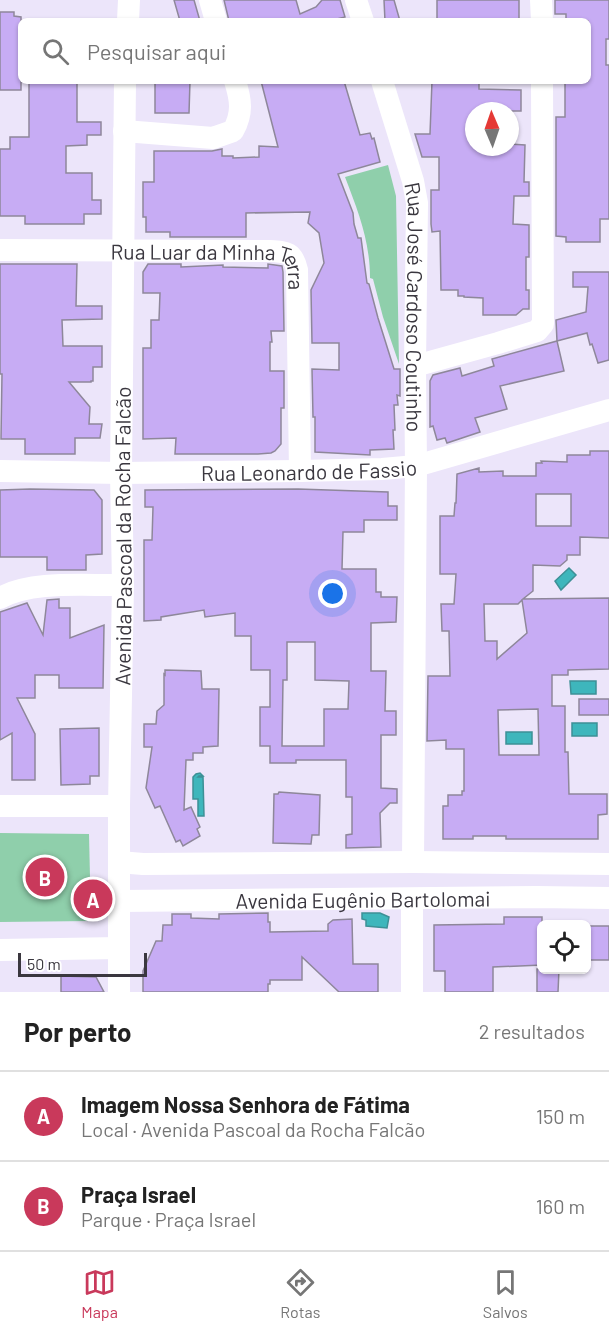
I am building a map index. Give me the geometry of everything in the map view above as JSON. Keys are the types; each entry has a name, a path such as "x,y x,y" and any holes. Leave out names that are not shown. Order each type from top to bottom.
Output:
{"street":[{"path":"128,18 129,0"},
{"path":"210,0 215,18"},
{"path":"356,0 362,18"},
{"path":"541,0 542,18"},
{"name":"Avenida Pascoal da Rocha Falcão","path":"119,992 125,84"},
{"path":"124,131 213,138 233,131 240,119 240,97 236,84"},
{"name":"Rua José Cardoso Coutinho","path":"383,84 416,191 417,215 413,862"},
{"path":"415,366 537,331 543,324 542,84"},
{"name":"Rua Luar da Minha Terra","path":"0,250 269,251 291,255 297,270 300,471"},
{"name":"Rua Leonardo de Fassio","path":"0,471 122,473 300,471 416,466 609,410"},
{"path":"0,598 14,591 46,586 123,585"},
{"path":"0,806 119,806"},
{"name":"Avenida Eugênio Bartolomai","path":"119,862 167,864 413,862 609,864"},
{"name":"Avenida Eugênio Bartolomai","path":"119,901 609,898"},
{"path":"412,899 412,992"},
{"path":"0,950 119,948"}],"green space":[{"path":"388,165 396,196 399,364 373,279 370,278 366,239 345,177"},
{"path":"0,833 89,834 91,921 0,922"}],"water":[{"path":"569,568 576,575 561,590 555,581"},
{"path":"570,681 596,681 596,694 571,694"},
{"path":"572,723 597,723 597,736 572,736"},
{"path":"506,732 532,732 532,744 506,744"},
{"path":"200,773 203,776 198,777 203,777 204,816 198,816 198,799 193,799 193,777"},
{"path":"362,913 380,913 389,917 387,928 366,926"}],"building":[{"path":"174,0 194,0 199,18 179,18"},
{"path":"224,0 296,0 300,14 316,7 322,0 340,0 345,17 341,18 228,18"},
{"path":"384,0 394,0 399,18 385,18"},
{"path":"437,0 519,0 519,18 437,18"},
{"path":"555,0 609,0 606,65 609,65 609,219 600,219 600,242 566,242 566,237 556,236 556,117 565,117 565,84 591,84 591,18 566,18 566,14 555,14"},
{"path":"0,12 14,12 14,16 21,17 18,18 18,84 21,84 21,90 0,90"},
{"path":"29,84 77,84 77,122 101,122 101,135 87,135 87,145 66,146 66,173 92,173 92,200 101,200 101,214 84,214 84,224 25,224 25,216 0,216 0,149 10,149 10,137 29,137"},
{"path":"155,84 190,84 189,113 155,113"},
{"path":"262,84 345,84 360,135 370,133 372,139 374,138 380,162 338,174 353,213 358,238 361,238 367,283 394,369 400,369 400,396 397,395 398,405 394,405 394,449 370,450 370,455 315,452 312,369 339,370 339,343 312,343 311,290 324,263 319,233 308,223 310,212 246,213 246,237 170,237 170,232 146,232 146,217 143,217 143,182 154,182 154,151 222,149 222,156 233,156 233,158 259,157 259,146 278,147"},
{"path":"432,84 479,84 479,89 521,90 521,111 519,111 519,102 465,102 465,156 519,156 519,145 525,145 524,182 529,182 529,196 514,196 513,224 529,225 526,290 529,290 529,309 523,309 516,315 483,315 483,298 458,296 458,290 441,290 440,231 432,232 431,224 431,190 439,190 439,157 422,157 415,134 430,134"},
{"path":"0,264 77,264 76,306 102,306 102,319 62,320 63,346 102,346 102,367 93,367 93,381 69,382 90,407 89,424 102,424 100,438 75,438 75,454 25,454 25,439 1,439"},
{"path":"148,264 181,264 181,267 223,265 223,267 268,268 268,264 282,266 284,331 271,331 272,342 270,342 270,371 284,371 281,444 275,451 258,454 175,454 176,438 143,439 143,348 151,348 151,320 159,320 160,293 143,293 143,272"},
{"path":"573,272 609,272 609,360 598,363 587,333 557,341 556,320 586,312 588,287 573,287"},
{"path":"557,341 564,371 500,386 507,409 475,418 480,432 447,443 445,438 437,440 433,426 430,427 430,381 433,375 460,368 462,376 494,366 492,359"},
{"path":"590,451 609,451 609,538 580,537 580,555 567,555 567,560 560,566 533,565 533,591 523,599 609,598 609,669 568,670 568,675 552,675 552,706 565,706 565,752 568,752 569,794 607,794 607,814 598,815 598,839 506,839 506,836 473,836 473,839 443,839 443,806 448,806 448,795 462,795 464,791 464,749 446,749 446,740 427,741 428,676 450,676 449,631 442,631 441,604 454,604 456,574 440,574 440,516 454,516 457,474 479,468 479,472 503,471 503,476 536,476 536,463 542,463 541,461 567,462 567,455 590,455","holes":["536,494 571,494 571,526 536,526","522,600 527,633 497,659 497,641 485,641 484,604 518,604","538,709 539,755 499,755 498,710"]},
{"path":"298,489 388,492 388,506 397,506 397,520 364,520 364,532 343,532 342,569 376,569 376,592 381,592 381,597 397,597 396,622 371,623 371,671 386,671 385,711 396,711 396,735 381,735 381,788 397,789 397,803 390,803 380,813 381,847 346,848 346,835 352,834 352,797 346,797 346,760 296,760 296,763 270,763 270,746 260,746 260,707 270,707 270,670 251,670 251,636 235,636 235,613 205,617 204,610 161,617 161,620 144,621 144,540 152,540 153,507 145,507 145,490","holes":["287,642 315,642 315,680 349,681 348,709 324,709 324,746 282,746 283,680 287,680"]},
{"path":"0,490 94,490 102,500 102,554 86,555 86,570 47,570 47,557 0,557"},
{"path":"59,599 59,608 70,608 70,638 104,625 103,688 59,688 59,675 35,675 35,698 17,698 35,734 35,780 12,780 12,733 0,740 0,612 27,603 43,635 47,600"},
{"path":"165,670 201,671 202,689 219,689 218,746 203,747 203,753 193,753 193,760 186,760 184,810 191,807 200,827 197,829 200,836 183,846 180,840 176,842 160,806 155,808 146,788 152,747 144,747 144,724 156,724 157,711 164,705"},
{"path":"579,699 609,699 609,715 579,715"},
{"path":"99,728 99,776 90,776 90,784 61,785 60,729"},
{"path":"279,792 320,795 319,835 312,835 311,844 273,843 274,794"},
{"path":"268,913 270,932 328,931 328,924 333,920 352,919 353,964 378,964 378,992 339,992 302,957 302,980 270,980 268,992 143,992 143,971 156,941 162,941 163,925 172,925 172,914 191,914 191,918 219,919 219,914"},
{"path":"504,917 542,917 542,920 537,920 537,965 493,967 493,992 445,992 445,971 434,971 434,925 504,924"},
{"path":"591,926 609,926 609,960 591,960"},
{"path":"537,974 559,974 558,992 537,992"},
{"path":"61,976 96,977 104,992 61,992"}],"place":[{"name":"Praça Israel","path":"45,877"},
{"name":"Imagem Nossa Senhora de Fátima","path":"93,899"}]}
